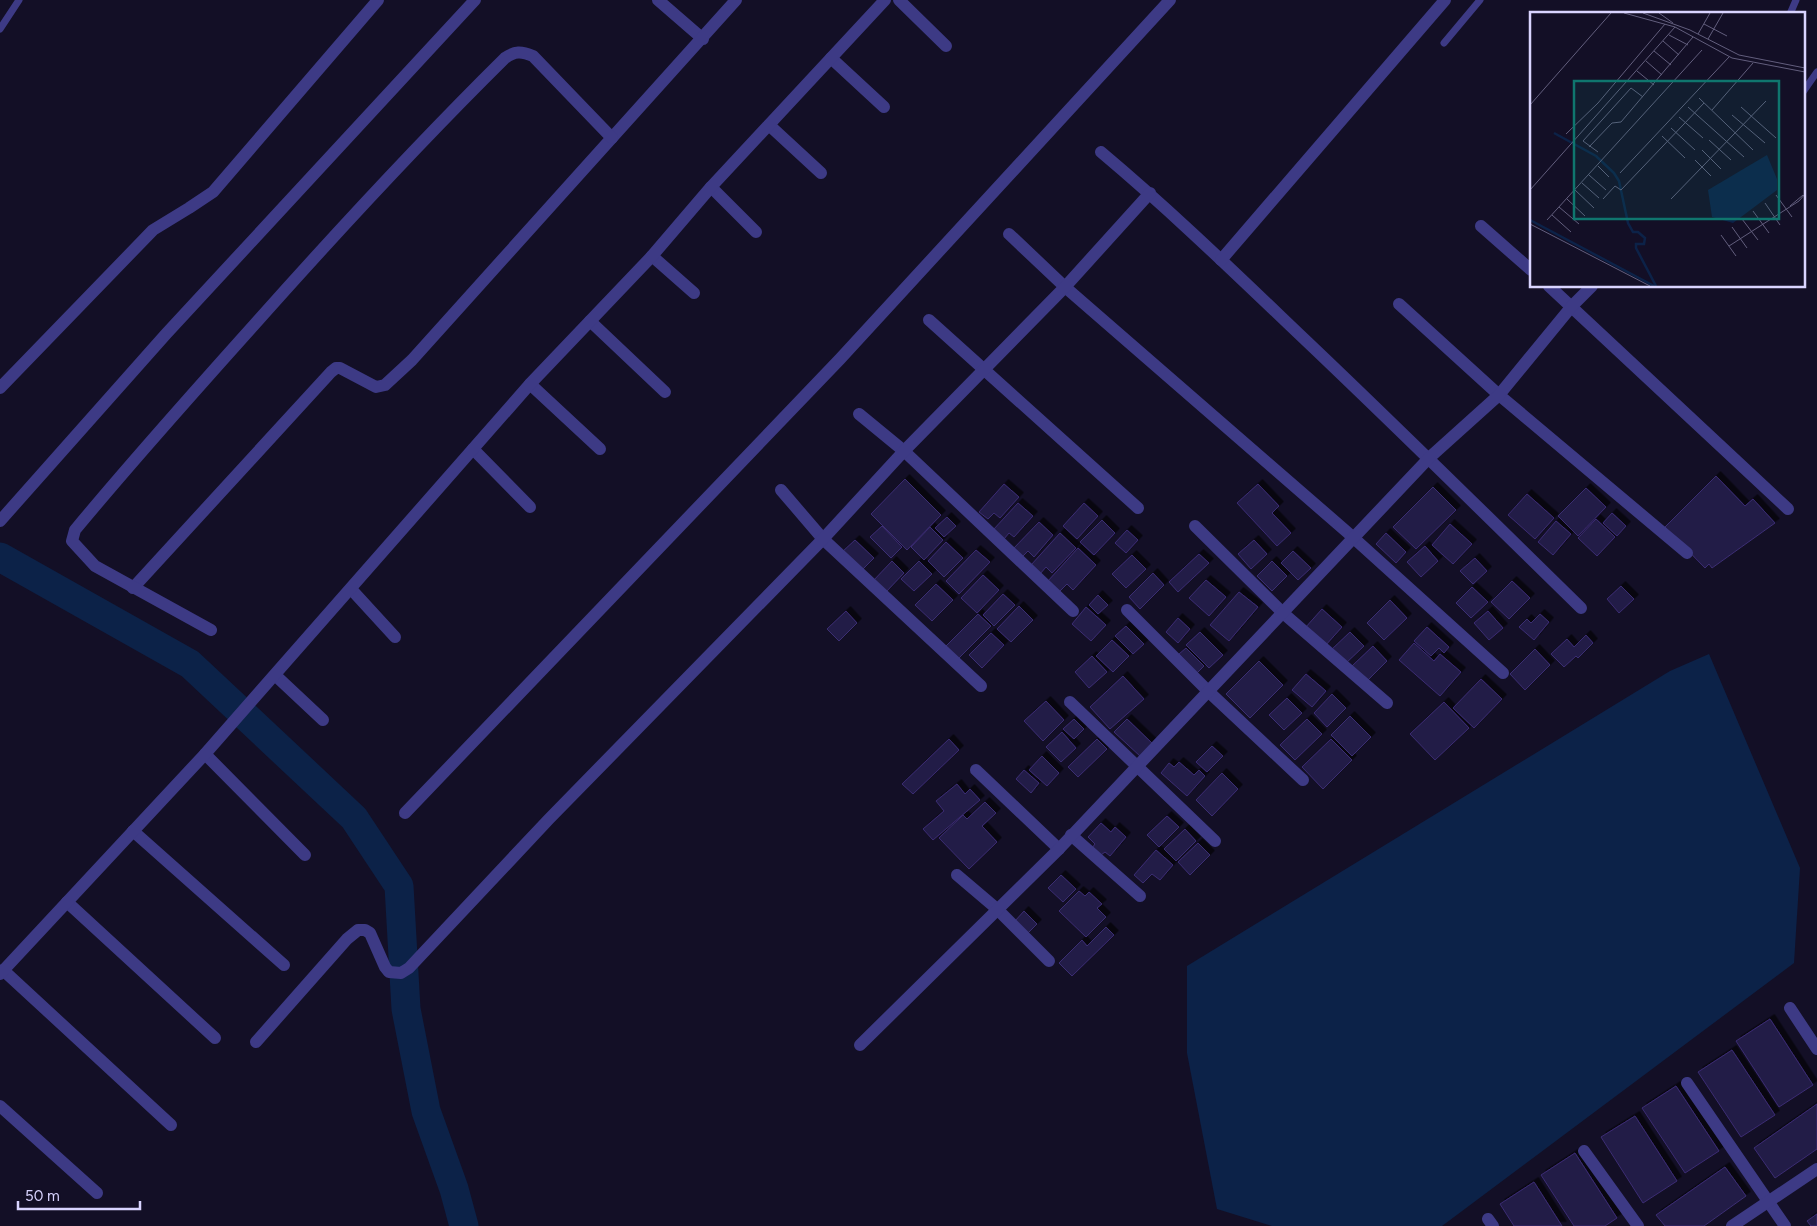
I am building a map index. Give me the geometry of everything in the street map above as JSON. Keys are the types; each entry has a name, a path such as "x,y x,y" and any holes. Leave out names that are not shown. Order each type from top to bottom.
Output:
{"street":[{"path":"0,388 152,230 213,192 378,0"},
{"path":"0,521 166,334 475,0"},
{"path":"658,0 703,38"},
{"path":"133,588 331,372 340,368 376,387 385,385 405,366 736,0"},
{"path":"171,1125 2,972 205,754 530,384 652,256 712,187 885,0"},
{"path":"899,0 946,46"},
{"path":"405,813 840,359 1170,0"},
{"path":"1221,260 1445,0"},
{"path":"211,630 95,566 72,541 75,530 129,464 297,277 438,124 505,58 514,52 523,52 533,56 612,138"},
{"path":"831,58 884,107"},
{"path":"770,125 821,173"},
{"path":"1101,152 1150,193 1429,458 1580,608"},
{"path":"712,187 756,232"},
{"path":"256,1042 347,939 358,930 365,930 370,933 388,972 402,973 409,968 549,819 824,539 904,451 1065,287 1150,193"},
{"path":"1481,226 1530,269"},
{"path":"1009,234 1065,287 1354,538 1503,673"},
{"path":"652,256 694,293"},
{"path":"1551,288 1788,509"},
{"path":"860,1045 1059,849 1429,458 1499,395 1572,306 1590,288"},
{"path":"1399,304 1499,395 1687,553"},
{"path":"929,320 1138,508"},
{"path":"590,321 665,392"},
{"path":"530,384 600,449"},
{"path":"859,414 904,451 1073,611"},
{"path":"473,449 530,507"},
{"path":"780,490 824,539 982,686"},
{"path":"1195,526 1283,613 1387,703"},
{"path":"351,589 395,637"},
{"path":"1127,610 1209,692 1303,780"},
{"path":"275,676 324,720"},
{"path":"1070,702 1215,841"},
{"path":"205,754 305,855"},
{"path":"976,770 1059,849"},
{"path":"133,831 284,965"},
{"path":"1071,835 1140,896"},
{"path":"957,875 996,909 1049,961"},
{"path":"67,902 215,1038"},
{"path":"1790,1008 1817,1049"},
{"path":"1687,1083 1785,1226"},
{"path":"0,1106 97,1193"},
{"path":"1584,1151 1638,1226"},
{"path":"1732,1226 1817,1169"}],"lane":[{"path":"0,29 19,0"},
{"path":"1444,43 1480,0"},
{"path":"1791,12 1796,0"},
{"path":"1804,91 1817,72"}],"water":[{"path":"1709,654 1800,868 1794,963 1442,1226 1272,1226 1217,1209 1187,1053 1187,966 1670,671"}],"building":[{"path":"1716,476 1745,506 1753,499 1775,523 1712,568 1709,564 1705,568 1665,527"},
{"path":"905,479 941,515 907,550 871,514"},
{"path":"1004,484 1019,497 1000,518 994,513 988,519 979,512"},
{"path":"1258,484 1279,506 1272,513 1291,533 1277,546 1237,503"},
{"path":"1433,487 1456,510 1416,549 1393,527"},
{"path":"1586,488 1606,507 1578,536 1558,516"},
{"path":"1527,494 1554,518 1535,539 1508,515"},
{"path":"1018,503 1033,516 1014,537 1009,533 1004,539 993,530"},
{"path":"1084,503 1098,516 1077,539 1063,526"},
{"path":"1612,513 1626,526 1617,536 1603,523"},
{"path":"947,517 956,526 944,537 935,528"},
{"path":"1596,519 1615,537 1597,556 1578,538"},
{"path":"1102,520 1115,533 1094,555 1080,542"},
{"path":"1556,521 1571,534 1553,555 1538,542"},
{"path":"1039,522 1053,535 1034,557 1028,551 1022,557 1013,549"},
{"path":"1450,524 1472,544 1453,564 1432,545"},
{"path":"882,526 902,547 891,558 870,537"},
{"path":"930,527 943,540 924,560 911,547"},
{"path":"1127,530 1138,540 1126,553 1115,543"},
{"path":"1060,533 1076,548 1052,573 1046,567 1040,574 1031,565"},
{"path":"1386,533 1406,552 1396,563 1376,544"},
{"path":"855,540 874,558 861,571 842,552"},
{"path":"1254,540 1267,554 1251,569 1238,554"},
{"path":"946,542 963,558 944,577 928,561"},
{"path":"1425,546 1438,561 1421,577 1407,562"},
{"path":"1078,548 1096,565 1073,590 1067,584 1058,593 1047,582"},
{"path":"976,550 990,562 959,594 946,581"},
{"path":"1293,551 1311,568 1298,580 1281,563"},
{"path":"1199,554 1209,563 1178,592 1169,582"},
{"path":"1132,555 1146,569 1126,588 1112,574"},
{"path":"1475,558 1487,571 1473,584 1460,571"},
{"path":"892,561 904,573 885,593 872,582"},
{"path":"919,561 932,574 914,591 901,579"},
{"path":"1272,561 1287,576 1272,591 1257,576"},
{"path":"1153,573 1164,585 1140,609 1129,597"},
{"path":"983,575 999,590 977,613 961,598"},
{"path":"1206,580 1226,597 1209,616 1189,598"},
{"path":"1512,581 1530,598 1509,619 1491,602"},
{"path":"936,584 953,600 932,621 915,605"},
{"path":"1621,586 1634,599 1619,613 1607,599"},
{"path":"1472,587 1488,602 1471,618 1456,603"},
{"path":"1239,592 1258,607 1229,641 1210,625"},
{"path":"1003,594 1015,605 994,626 983,615"},
{"path":"1098,595 1108,605 1098,614 1089,605"},
{"path":"1390,600 1407,618 1384,640 1367,623"},
{"path":"1019,606 1033,620 1011,642 997,629"},
{"path":"1086,607 1106,625 1091,641 1072,624"},
{"path":"1322,609 1342,627 1325,646 1305,628"},
{"path":"846,611 857,623 839,641 827,629"},
{"path":"1488,611 1503,628 1489,640 1474,623"},
{"path":"978,614 991,626 956,661 943,649"},
{"path":"1540,614 1549,622 1534,640 1519,627 1527,619 1531,623"},
{"path":"1178,618 1190,629 1178,643 1166,632"},
{"path":"1126,626 1144,644 1133,654 1115,636"},
{"path":"1427,627 1449,647 1444,653 1439,648 1431,656 1414,641"},
{"path":"1200,632 1223,655 1209,668 1186,645"},
{"path":"1350,632 1364,646 1344,665 1330,651"},
{"path":"991,633 1004,645 982,668 969,655"},
{"path":"1586,635 1593,643 1578,658 1576,656 1564,667 1551,654 1567,639 1574,647"},
{"path":"1112,640 1129,656 1113,672 1096,656"},
{"path":"1414,643 1434,661 1440,654 1461,672 1440,696 1399,660"},
{"path":"1373,646 1387,661 1367,681 1352,666"},
{"path":"1186,648 1204,666 1197,673 1179,654"},
{"path":"1535,649 1550,665 1525,690 1510,674"},
{"path":"1092,656 1107,672 1089,688 1075,672"},
{"path":"1259,661 1283,685 1250,718 1226,694"},
{"path":"1306,674 1326,691 1312,707 1292,690"},
{"path":"1123,676 1144,699 1110,729 1090,707"},
{"path":"1481,679 1502,699 1474,728 1453,708"},
{"path":"1332,694 1346,708 1327,727 1314,713"},
{"path":"1287,698 1302,713 1284,730 1269,715"},
{"path":"1046,701 1064,720 1043,741 1024,721"},
{"path":"1444,702 1469,728 1435,760 1410,734"},
{"path":"1350,716 1371,737 1352,756 1331,735"},
{"path":"1074,719 1084,729 1074,739 1063,729"},
{"path":"1127,719 1154,745 1141,757 1114,732"},
{"path":"1307,719 1322,734 1295,760 1280,745"},
{"path":"1062,732 1076,748 1061,762 1046,747"},
{"path":"949,739 959,750 913,794 902,784"},
{"path":"1097,739 1107,749 1078,777 1068,767"},
{"path":"1331,739 1352,760 1323,789 1302,767"},
{"path":"1212,746 1223,756 1207,772 1196,762"},
{"path":"1042,756 1059,773 1047,786 1029,770"},
{"path":"1179,762 1194,775 1199,770 1205,776 1187,796 1161,773 1169,763 1174,767"},
{"path":"1024,770 1039,783 1031,793 1016,779"},
{"path":"1222,773 1238,789 1212,816 1196,800"},
{"path":"957,784 965,794 970,789 980,800 933,840 923,829 944,811 936,801"},
{"path":"985,802 996,813 982,826 997,842 969,869 939,838 963,815 967,819"},
{"path":"1167,816 1179,827 1159,847 1147,835"},
{"path":"1101,823 1111,832 1115,827 1126,837 1110,856 1105,852 1101,855 1092,848 1095,844 1088,837"},
{"path":"1185,829 1196,841 1176,861 1164,849"},
{"path":"1198,843 1210,855 1190,875 1178,862"},
{"path":"1156,850 1173,865 1160,880 1152,874 1143,883 1134,875"},
{"path":"1061,875 1076,889 1063,902 1048,888"},
{"path":"1079,891 1085,896 1089,892 1102,904 1097,908 1106,917 1086,937 1059,911"},
{"path":"1024,911 1037,924 1028,933 1015,921"},
{"path":"1106,927 1114,935 1072,976 1059,963 1082,940 1087,946"},
{"path":"1770,1019 1813,1085 1779,1107 1736,1041"},
{"path":"1732,1050 1775,1115 1741,1137 1698,1072"},
{"path":"1676,1086 1719,1151 1685,1173 1642,1108"},
{"path":"1817,1104 1817,1149 1775,1178 1754,1148"},
{"path":"1635,1116 1677,1181 1643,1203 1601,1137"},
{"path":"1575,1153 1617,1218 1605,1226 1574,1226 1541,1175"},
{"path":"1725,1167 1746,1196 1704,1226 1665,1226 1656,1215"},
{"path":"1534,1182 1562,1226 1514,1226 1500,1204"},
{"path":"1817,1214 1817,1226 1811,1226 1807,1221"}],"waterway":[{"path":"0,557 190,664 354,818 399,886 406,1009 426,1111 454,1189 464,1226"}]}
